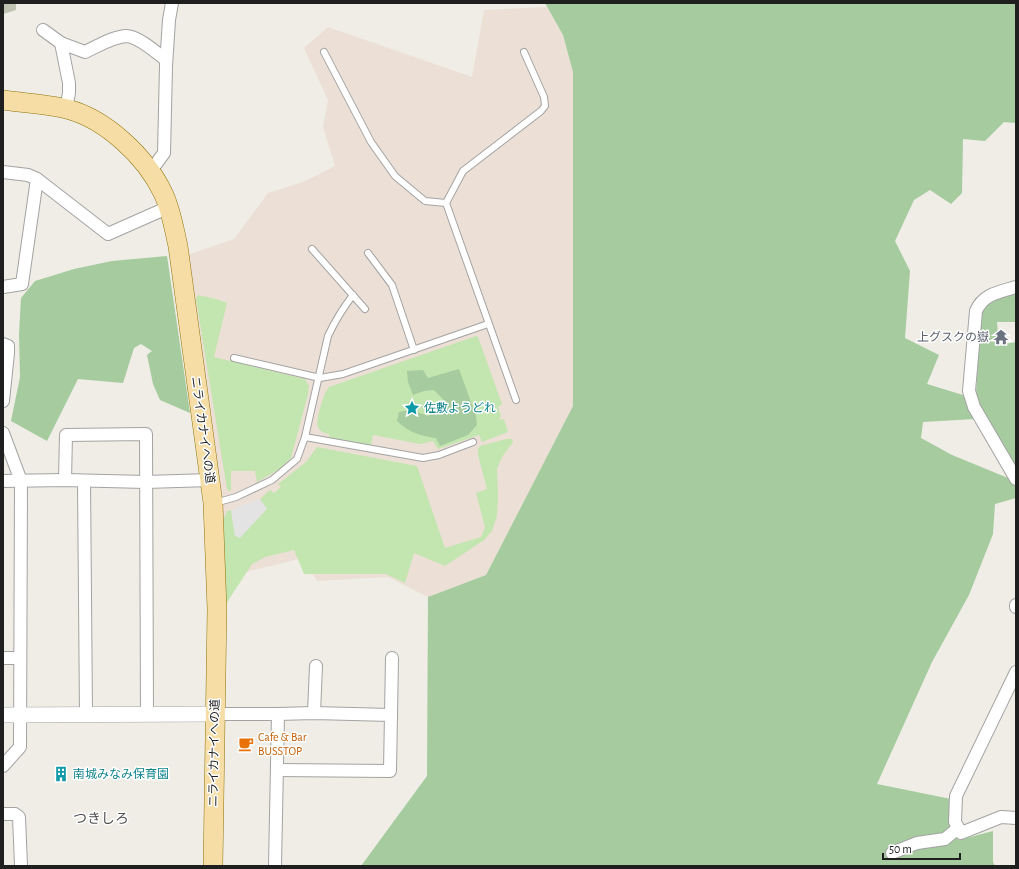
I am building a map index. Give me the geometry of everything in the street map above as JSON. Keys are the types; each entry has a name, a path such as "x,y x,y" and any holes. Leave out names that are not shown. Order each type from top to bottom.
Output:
{"main road":[{"name":"ニライカナイへの道","path":"3,100 66,108 82,114 112,132 150,172 163,193 168,205 178,246 213,503 217,609 214,714 213,866"}],"street":[{"path":"150,172 164,153 166,60 172,3"},
{"path":"43,30 61,43 86,52 111,40 128,36 146,44 166,60"},
{"path":"61,43 69,83 66,108"},
{"path":"3,172 28,175 37,179 108,234 160,211 168,205"},
{"path":"3,287 22,284 37,179"},
{"path":"1016,287 986,297 978,306 976,312 969,391 974,407 1016,479"},
{"path":"3,344 8,346 3,401"},
{"path":"3,433 20,481 20,747 3,766"},
{"path":"65,480 66,435 146,434 147,714"},
{"path":"3,481 65,480 146,482 210,480"},
{"path":"84,481 86,715"},
{"path":"3,658 20,658"},
{"path":"278,770 390,771 392,658"},
{"path":"314,713 316,666"},
{"path":"1016,672 956,796 955,822 961,833 1000,817 1016,818"},
{"path":"3,715 314,713 391,715"},
{"path":"275,866 278,714"},
{"path":"3,814 15,814 19,817 21,866"},
{"path":"892,853 917,843 945,839 958,828"}],"lane":[{"path":"324,52 371,142 395,176 425,201 446,203"},
{"path":"516,400 446,203 463,171 541,111 545,106 544,97 524,52"},
{"path":"312,249 365,309"},
{"path":"368,253 392,285 414,350"},
{"path":"213,503 236,497 272,480 297,459 305,437 320,378 328,336 341,310 353,295"},
{"path":"234,358 320,378 343,374 488,324"},
{"path":"305,437 423,458 439,455 473,442"}],"shaded area":[{"path":"3,3 16,3 16,10 3,14"},
{"path":"547,7 563,35 573,72 573,406 486,575 428,597 388,577 317,581 303,558 222,578 220,484 187,255 234,239 268,193 303,182 335,166 323,127 328,100 304,48 328,27 472,77 484,10"},
{"path":"260,499 267,509 240,538 235,536 231,510"}],"green space":[{"path":"545,3 1016,3 1016,123 1004,122 985,141 963,139 962,193 951,204 930,190 914,200 895,241 910,271 905,338 939,355 927,384 963,395 975,419 923,422 921,438 952,455 1008,478 1016,475 1016,498 995,504 993,534 969,595 932,662 877,784 951,799 952,825 959,840 993,831 993,862 995,866 361,866 427,776 428,597 486,575 573,406 573,72 563,35"},
{"path":"167,256 190,413 160,400 153,384 147,355 152,351 141,344 134,348 123,383 78,379 47,441 11,421 20,377 19,334 21,298 35,281 74,269 112,261"},
{"path":"1016,292 1016,322 997,322 999,345 1016,342 1016,470 979,406 976,395 981,309 995,299"},
{"path":"198,295 227,303 214,357 305,379 309,386 291,458 280,469 257,482 255,471 231,471 231,491 227,489 196,299"},
{"path":"476,336 478,337 502,404 498,407 501,416 499,420 504,419 508,432 482,442 479,435 438,449 433,441 420,444 373,435 371,445 329,438 329,434 319,429 317,424 320,407 329,387"},
{"path":"459,369 476,416 477,425 468,435 440,446 436,438 415,433 397,421 399,412 410,410 429,416 430,410 443,405 443,399 434,390 424,391 413,395 408,382 407,371 423,370 428,378"},
{"path":"506,439 512,439 513,442 502,457 497,469 497,516 492,531 484,540 445,566 414,553 405,583 386,574 304,574 294,550 265,557 252,564 224,607 222,523 227,511 231,510 235,536 266,509 260,499 270,490 274,493 281,487 278,484 306,462 317,447 417,466 445,548 481,537 485,527 476,493 487,489 478,455 478,449 480,446"}],"place":[{"name":"上グスクの嶽","path":"1001,337"},
{"name":"佐敷ようどれ","path":"412,408"},
{"name":"Cafe & Bar BUSSTOP","path":"246,744"},
{"name":"南城みなみ保育園","path":"61,774"}],"district":[{"name":"つきしろ","path":"101,819"}]}
